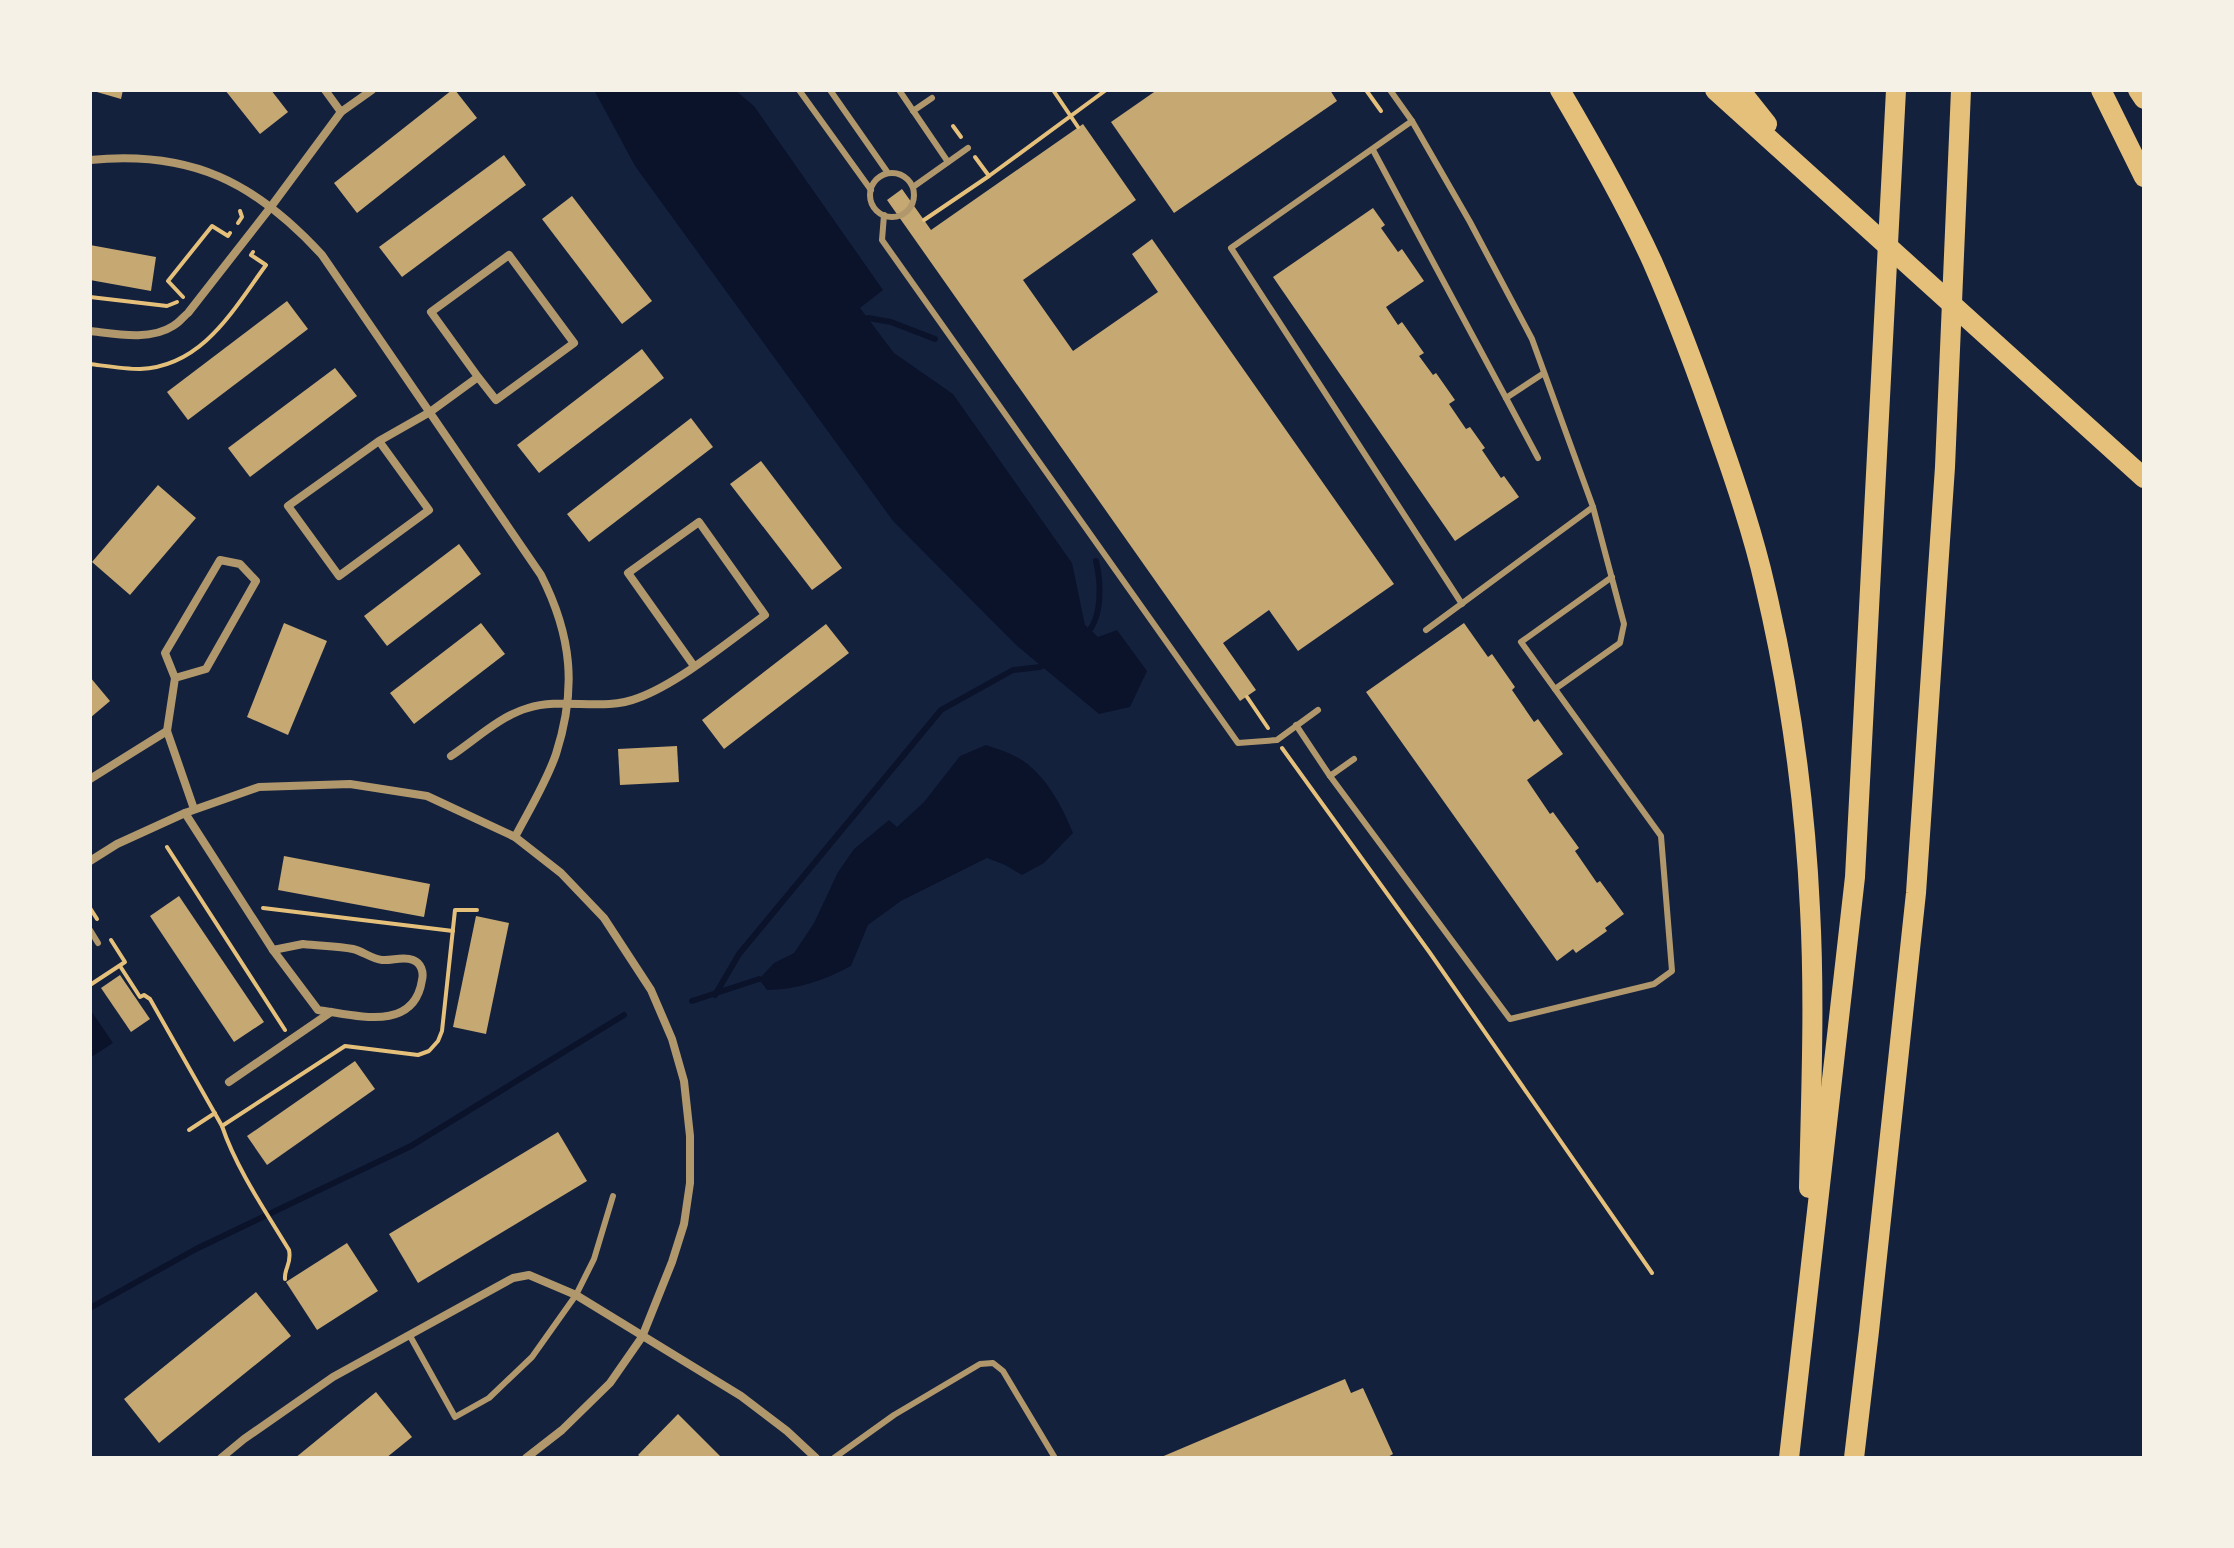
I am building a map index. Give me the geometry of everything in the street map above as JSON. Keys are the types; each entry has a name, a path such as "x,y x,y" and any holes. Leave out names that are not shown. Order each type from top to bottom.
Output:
{"highway":[{"path":"1560,90 1606,168 1645,246 1690,351 1737,487 1765,584 1787,693 1810,909 1812,1027 1806,1320"},
{"path":"1715,90 2144,478"},
{"path":"1740,90 1838,200"},
{"path":"1789,1458 1855,877 1896,90"},
{"path":"1854,1458 1916,893 1945,467 1961,90"},
{"path":"2101,90 2144,177"},
{"path":"2138,90 2144,99"}],"street":[{"path":"325,90 341,112"},
{"path":"90,331 128,335 157,333 174,326 188,313 270,208 341,112 372,90"},
{"path":"90,160 134,157 174,162 209,171 238,186 302,234 322,255 541,575 554,600 566,641 570,679 568,704 556,754 515,837"},
{"path":"509,255 574,343 496,400 478,377 431,312 509,255"},
{"path":"379,441 429,510 339,576 288,506 379,441 430,412 478,377"},
{"path":"451,756 510,715 531,707 608,705 636,699 694,666 765,615 699,522 628,573 694,666"},
{"path":"175,678 206,669 256,581 240,564 220,560 165,653 175,678 167,731 190,811 273,950 318,1010 380,1018 395,1016 413,1004 420,991 423,975 419,964 411,958 381,960 354,949 303,944 273,950"},
{"path":"90,779 167,731"},
{"path":"90,861 117,844 190,811 259,787 350,784 427,796 515,837 561,873 604,918 651,990 672,1039 684,1081 690,1136 690,1183 684,1224 642,1337 610,1383 562,1430 526,1458"},
{"path":"229,1082 331,1012"},
{"path":"221,1458 333,1377 513,1278 529,1275 576,1295 694,1366 741,1396 816,1458"}],"lane":[{"path":"799,90 871,190"},
{"path":"830,90 888,173"},
{"path":"899,90 948,162"},
{"path":"1390,90 1412,121 1470,222 1532,339 1593,507 1624,624 1620,643 1555,689"},
{"path":"913,111 932,98"},
{"path":"1412,121 1231,248 1462,604"},
{"path":"913,187 968,148"},
{"path":"1373,150 1538,458"},
{"path":"888,173 899,174 913,187 911,207 904,214 894,217 876,210 871,200 874,183 888,173"},
{"path":"884,215 882,240 1238,743 1277,740 1318,710"},
{"path":"1506,398 1544,373"},
{"path":"1426,630 1593,507"},
{"path":"1296,725 1330,776 1510,1019 1654,984 1672,971 1661,836 1521,642 1612,577"},
{"path":"1330,776 1354,759"},
{"path":"90,930 98,943"},
{"path":"410,1336 455,1417 489,1398 532,1357 576,1295 594,1259 613,1196"},
{"path":"834,1458 894,1415 980,1364 993,1363 1003,1371 1055,1458"}],"path":[{"path":"1053,90 1078,127"},
{"path":"924,220 1106,90"},
{"path":"1366,90 1381,111"},
{"path":"90,297 172,305 183,297 168,281 212,226 228,236 242,217 240,211"},
{"path":"1247,697 1430,953 1652,1273"},
{"path":"167,847 291,1040"},
{"path":"261,908 453,931"},
{"path":"120,966 140,997 144,995 150,999 289,1250 291,1259 285,1279"},
{"path":"189,1130 215,1113"}],"water":[{"path":"594,90 735,90 754,106 883,290 860,308 894,353 953,394 1072,563 1085,625 1098,637 1117,630 1147,671 1130,707 1099,714 1016,645 893,521 635,166"},
{"path":"986,745 1018,758 1039,775 1059,803 1073,833 1044,863 1022,875 987,858 901,901 868,925 851,966 810,983 767,990 759,979 774,963 794,953 854,849 889,820 897,827 924,802 960,756"},
{"path":"90,1009 113,1043 90,1058"}],"building":[{"path":"90,90 123,90 121,99"},
{"path":"225,90 271,90 288,112 260,134"},
{"path":"452,90 477,118 357,213 334,183"},
{"path":"1157,90 1330,90 1337,101 1174,213 1111,122"},
{"path":"1083,124 1136,200 1023,280 1073,351 1158,292 1132,254 1152,239 1394,584 1298,651 1269,610 1223,643 1256,690 1240,701 887,200 902,189 931,230"},
{"path":"504,155 526,185 402,277 379,247"},
{"path":"572,196 652,301 622,324 542,219"},
{"path":"1373,208 1385,225 1381,228 1398,252 1402,249 1424,281 1386,307 1398,325 1402,322 1424,353 1419,356 1455,400 1449,404 1466,429 1470,427 1485,448 1482,450 1501,478 1504,476 1519,497 1455,541 1273,277"},
{"path":"90,245 156,257 151,291 90,280"},
{"path":"287,301 308,329 188,420 167,392"},
{"path":"642,349 664,378 539,473 517,445"},
{"path":"335,368 357,396 250,477 228,448"},
{"path":"691,418 713,447 589,542 567,514"},
{"path":"761,461 842,568 812,590 730,484"},
{"path":"158,485 196,518 130,595 92,562"},
{"path":"459,544 481,574 387,646 364,616"},
{"path":"284,623 327,641 288,735 247,717"},
{"path":"481,623 505,654 414,724 390,693"},
{"path":"1464,623 1488,657 1492,654 1534,722 1538,719 1563,754 1527,780 1579,848 1575,851 1597,883 1600,881 1624,914 1605,928 1607,931 1576,953 1573,949 1557,961 1366,692"},
{"path":"826,624 849,653 724,749 702,720"},
{"path":"90,677 110,701 90,718"},
{"path":"677,746 679,782 620,785 618,749"},
{"path":"284,856 430,884 424,917 278,890"},
{"path":"179,896 264,1022 234,1042 150,916"},
{"path":"476,916 509,923 486,1034 453,1027"},
{"path":"120,975 150,1019 131,1032 101,988"},
{"path":"355,1061 375,1089 267,1165 247,1136"},
{"path":"558,1132 587,1181 418,1283 389,1234"},
{"path":"347,1243 378,1291 317,1330 286,1282"},
{"path":"256,1292 291,1336 159,1443 124,1399"},
{"path":"1345,1379 1351,1393 1363,1388 1393,1454 1386,1458 1159,1458"},
{"path":"376,1392 412,1437 386,1458 295,1458"},
{"path":"678,1414 722,1458 642,1458 638,1455"}],"waterway":[{"path":"868,318 891,322 935,339"},
{"path":"1086,634 1098,609 1100,589 1096,561"},
{"path":"715,995 739,954 941,710 1013,670 1045,664"},
{"path":"692,1001 759,979"},
{"path":"90,1308 196,1249 411,1146 624,1015"}]}
